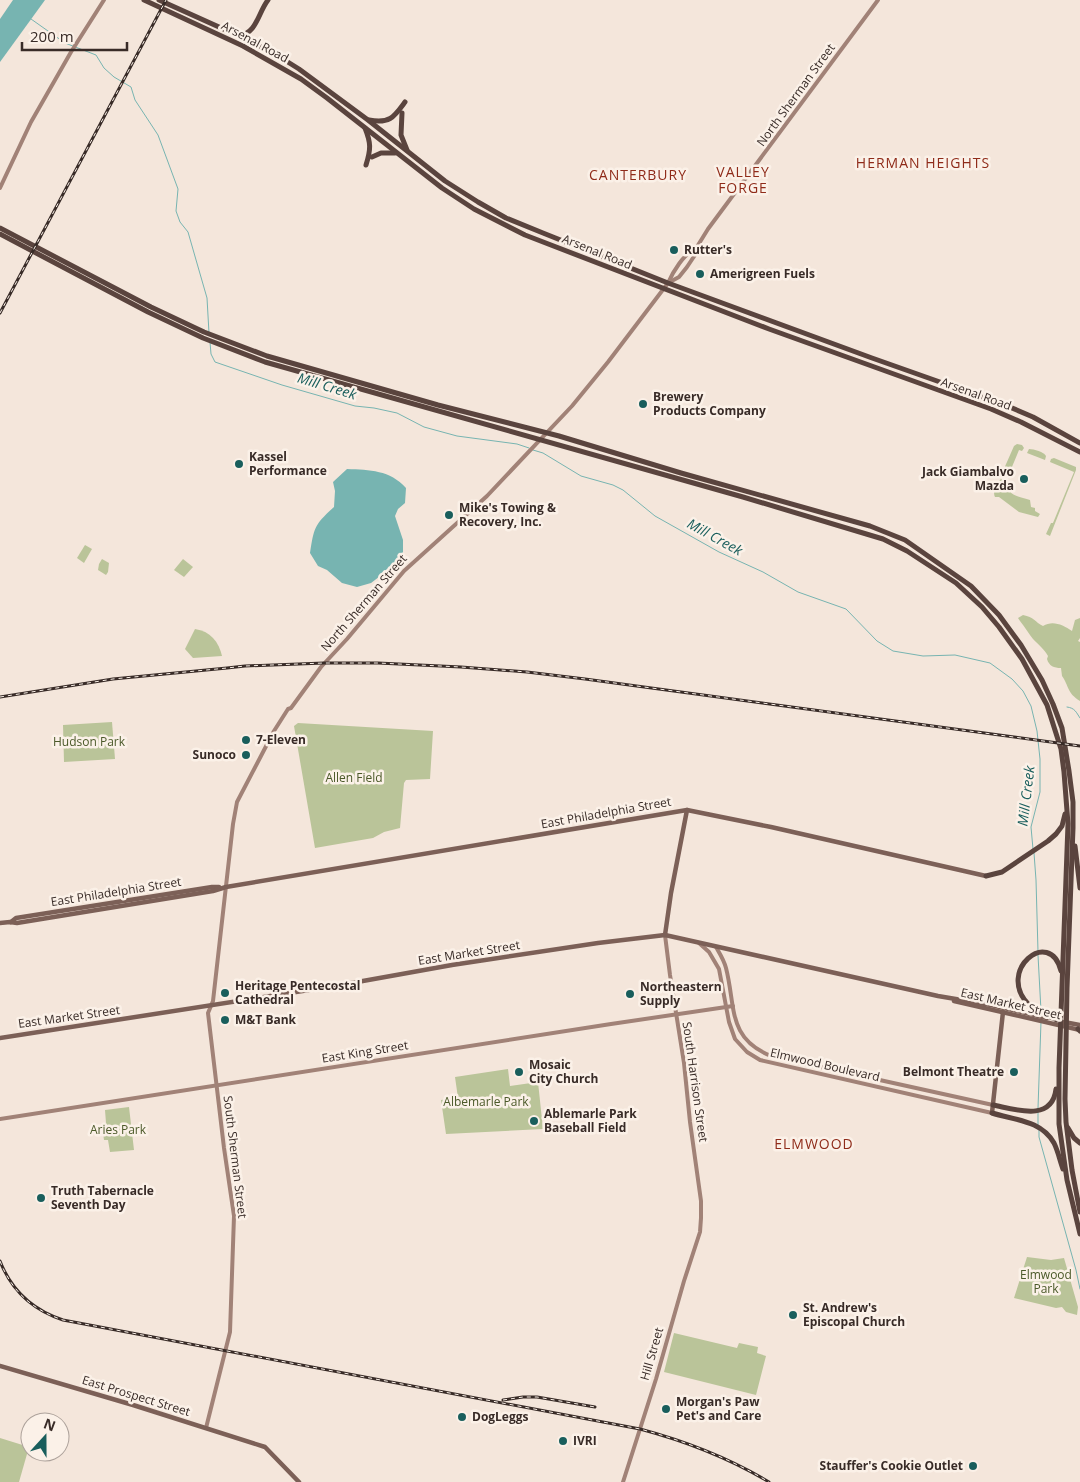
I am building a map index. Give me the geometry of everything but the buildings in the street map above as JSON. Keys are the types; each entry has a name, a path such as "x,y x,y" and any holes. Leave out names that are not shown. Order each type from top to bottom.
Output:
{"highway":[{"name":"Arsenal Road","path":"144,0 258,53 301,79 442,188 474,209 525,234 778,333 991,409 1080,452"},
{"name":"Arsenal Road","path":"159,0 239,36 275,54 299,69 368,120 445,181 506,218 668,283 1005,405 1033,417 1080,443"},
{"path":"239,36 245,35 252,30 268,0"},
{"path":"368,120 377,122 390,120 405,102"},
{"path":"402,113 400,135 407,150"},
{"path":"364,127 370,146 366,165"},
{"path":"372,157 381,153 395,153"},
{"path":"0,229 20,242 203,335 216,344 265,362 734,494 883,539 907,551 956,583 1000,627 1022,659 1047,705 1067,771 1073,802 1073,828 1063,1040 1066,1124 1080,1212"},
{"path":"0,234 20,242"},
{"path":"203,335 215,336 267,356 438,405 559,436 681,473 870,526 905,540 971,586 999,615 1020,645 1042,680 1062,728 1067,771 1068,824 1062,976 1064,1005"},
{"path":"986,876 1002,872 1056,834 1065,818 1067,804"},
{"path":"1073,828 1080,888"},
{"path":"1057,1020 1048,1016 1037,1016 1025,1000 1020,993 1019,987 1020,970 1030,956 1044,952 1057,959 1062,976"},
{"path":"993,1105 1035,1112 1048,1105 1056,1094 1063,1040"},
{"path":"1059,1068 1059,1124 1069,1189"},
{"path":"992,1113 1034,1124 1047,1134 1054,1144 1069,1189 1080,1234"},
{"path":"1066,1124 1074,1138 1080,1143"}],"main road":[{"path":"0,188 31,122 77,41 104,0"},
{"name":"North Sherman Street","path":"668,283 679,277 695,255 695,250 708,229 878,0"},
{"name":"North Sherman Street","path":"211,1006 237,802 267,744 288,709 291,708 324,663 347,639 404,571 487,496 554,426 593,382 668,283 672,273 689,251 695,250"},
{"path":"665,935 687,810"},
{"name":"East Philadelphia Street","path":"0,924 10,922 16,918 212,887 226,887 687,810 750,822 986,876"},
{"path":"636,938 661,932 666,928"},
{"name":"East Market Street","path":"0,1038 335,986 452,965 665,935 938,996 962,1004 1057,1020 1079,1028"},
{"name":"South Harrison Street","path":"665,935 684,1064 700,1194 702,1218 700,1232"},
{"name":"Elmwood Boulevard","path":"700,943 709,952 719,969 729,1022 735,1039 747,1052 760,1060 992,1113"},
{"name":"Elmwood Boulevard","path":"716,947 726,967 736,1024 750,1046 758,1051 771,1056 993,1105"},
{"name":"South Sherman Street","path":"206,1428 230,1332 234,1237 234,1216 208,1012 211,1006"},
{"name":"East King Street","path":"0,1119 733,1006"},
{"path":"992,1113 1003,1011"},
{"name":"East Market Street","path":"1037,1016 1049,1024 1079,1028"},
{"name":"Hill Street","path":"623,1482 700,1232"},
{"name":"East Prospect Street","path":"0,1366 265,1447 299,1482"}],"green space":[{"path":"1017,444 1022,445 1024,448 1022,451 1019,450 1009,474 1006,475 1003,471 1014,446"},
{"path":"1029,449 1043,453 1046,456 1045,460 1027,453"},
{"path":"1054,458 1076,467 1076,470 1050,536 1046,534 1051,523 1053,523 1074,472 1050,462"},
{"path":"1001,479 1005,480 1008,490 1013,494 1030,500 1031,507 1035,508 1035,511 1040,514 1038,517 1019,512 999,497 995,497 995,490"},
{"path":"85,545 92,549 84,563 77,558"},
{"path":"102,559 109,563 106,575 98,570"},
{"path":"183,559 193,567 184,577 174,570"},
{"path":"1023,615 1032,618 1043,626 1054,623 1072,631 1075,620 1080,618 1080,638 1078,641 1080,642 1080,701 1070,692 1062,676 1061,668 1050,665 1047,659 1048,656 1018,618"},
{"path":"195,629 205,632 213,638 219,646 222,656 193,658 185,649"},
{"name":"Hudson Park","path":"112,722 115,759 64,762 63,725"},
{"name":"Allen Field","path":"298,723 433,731 430,779 406,780 404,783 400,828 384,832 373,838 315,848 294,726"},
{"name":"Albemarle Park","path":"508,1069 510,1086 538,1082 543,1129 446,1134 441,1100 458,1098 455,1077"},
{"name":"Aries Park","path":"129,1107 134,1150 110,1152 108,1140 104,1140 102,1124 106,1123 105,1110"},
{"name":"Elmwood Park","path":"1027,1257 1051,1260 1064,1258 1078,1307 1077,1315 1066,1312 1062,1307 1056,1308 1014,1298"},
{"path":"674,1333 737,1348 739,1343 758,1347 757,1353 766,1356 756,1395 664,1372"},
{"path":"0,1438 20,1444 20,1462 25,1462 19,1482 0,1482"}],"water":[{"path":"13,0 45,0 0,62 0,19"},
{"path":"347,469 386,474 406,488 405,503 398,509 395,516 403,540 403,554 396,564 371,583 357,587 342,583 327,570 318,566 310,553 316,527 322,518 334,507 335,491 333,482"}],"waterway":[{"name":"Mill Creek","path":"31,19 65,43 96,55 104,68 114,77 131,87 135,100 158,135 178,189 176,211 180,222 188,232 207,298 209,333"},
{"name":"Mill Creek","path":"210,342 211,354 215,362 282,385 355,406 397,413 424,427 457,436 517,444 529,448"},
{"name":"Mill Creek","path":"533,450 543,453 581,476 613,485 623,490 655,516 719,552 763,572 798,592 846,609 877,641 893,651 923,656 955,655 990,663 1012,679 1023,691 1031,706 1037,731 1040,759 1040,792 1031,827 1033,849"},
{"path":"1067,707 1074,709 1080,718"},
{"name":"Mill Creek","path":"1034,853 1038,951"},
{"name":"Mill Creek","path":"1038,955 1041,1011"},
{"name":"Mill Creek","path":"1038,1108 1041,1022"},
{"name":"Mill Creek","path":"1038,1112 1038,1126"},
{"name":"Mill Creek","path":"1039,1130 1039,1137 1080,1289"}],"railway":[{"path":"0,313 166,0"},
{"path":"0,697 113,679 245,666 378,663 527,672 1080,746"},
{"path":"0,1261 17,1291 42,1311 63,1320 640,1429 706,1451 738,1465 769,1482"},
{"path":"503,1400 537,1397 595,1407"}],"place":[{"name":"Rutter's","path":"674,250"},
{"name":"Amerigreen Fuels","path":"700,274"},
{"name":"Brewery Products Company","path":"643,404"},
{"name":"Kassel Performance","path":"239,464"},
{"name":"Jack Giambalvo Mazda","path":"1024,479"},
{"name":"Mike's Towing & Recovery, Inc.","path":"449,515"},
{"name":"7-Eleven","path":"246,740"},
{"name":"Sunoco","path":"246,755"},
{"name":"Heritage Pentecostal Cathedral","path":"225,993"},
{"name":"Northeastern Supply","path":"630,994"},
{"name":"M&T Bank","path":"225,1020"},
{"name":"Mosaic City Church","path":"519,1072"},
{"name":"Belmont Theatre","path":"1014,1072"},
{"name":"Ablemarle Park Baseball Field","path":"534,1121"},
{"name":"Truth Tabernacle Seventh Day","path":"41,1198"},
{"name":"St. Andrew's Episcopal Church","path":"793,1315"},
{"name":"Morgan's Paw Pet's and Care","path":"666,1409"},
{"name":"DogLeggs","path":"462,1417"},
{"name":"IVRI","path":"563,1441"},
{"name":"Stauffer's Cookie Outlet","path":"973,1466"}],"district":[{"name":"HERMAN HEIGHTS","path":"923,163"},
{"name":"CANTERBURY","path":"638,175"},
{"name":"VALLEY FORGE","path":"743,180"},
{"name":"ELMWOOD","path":"814,1144"}]}
